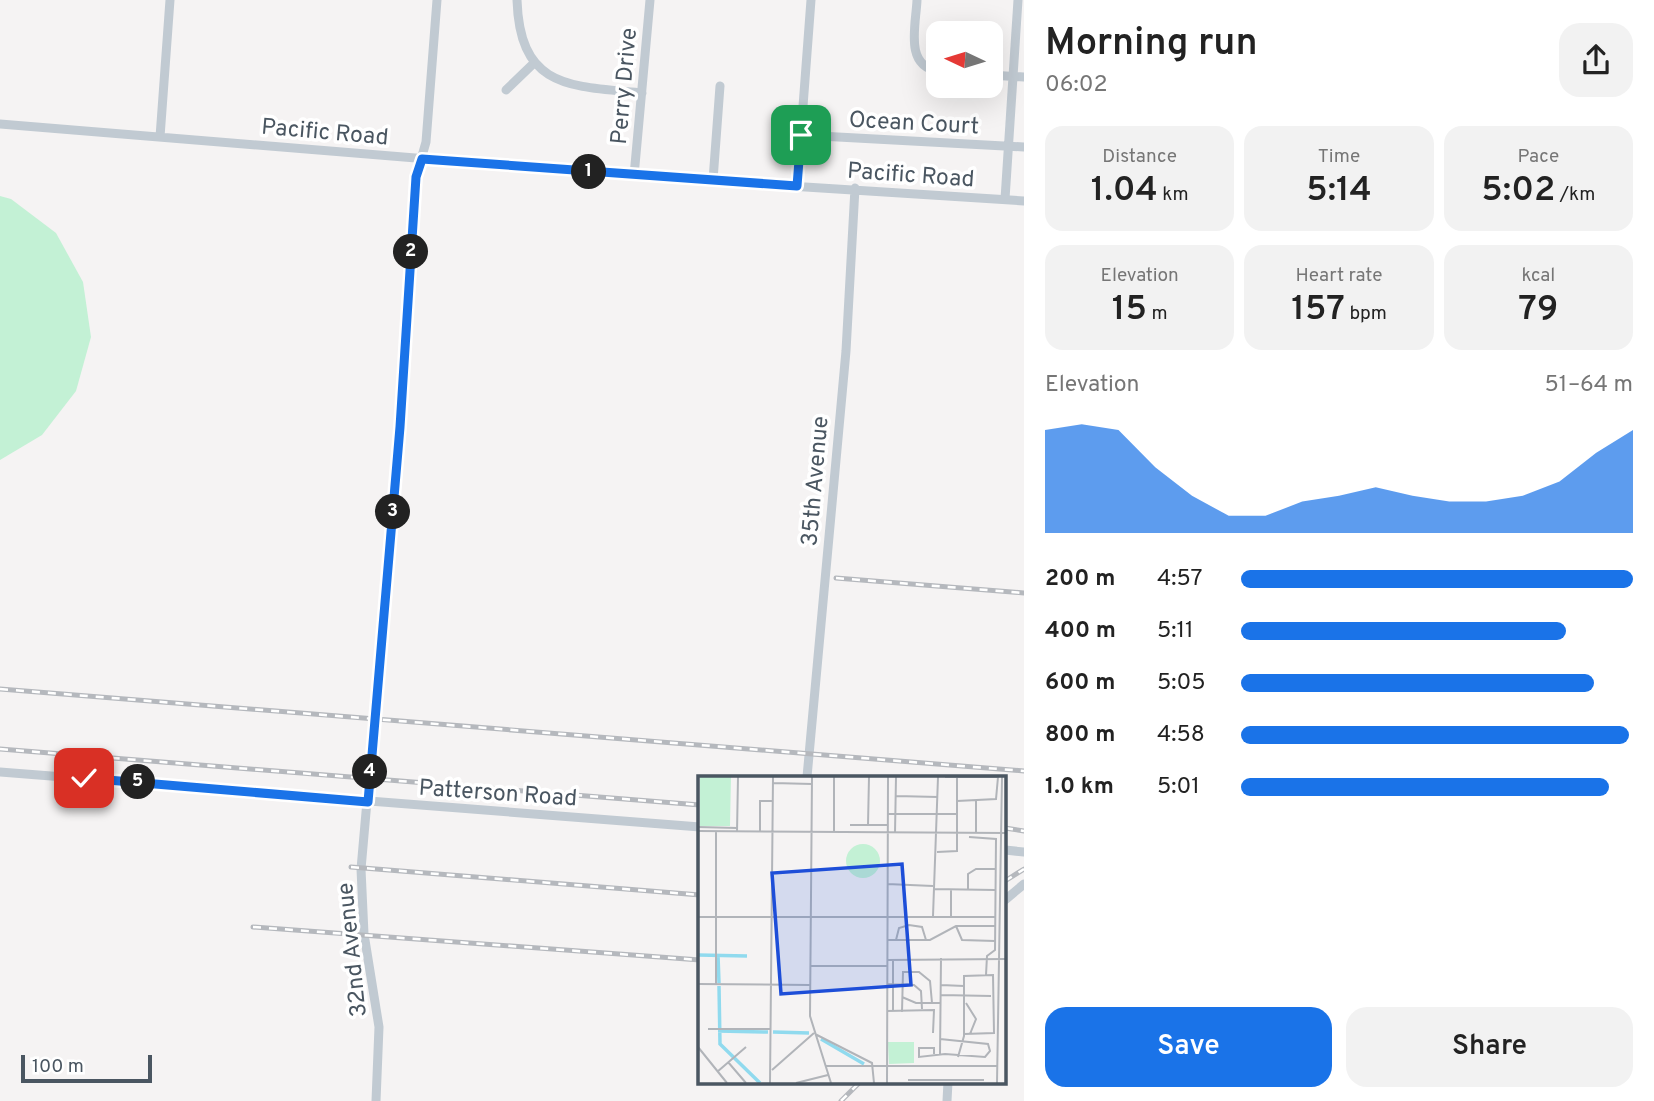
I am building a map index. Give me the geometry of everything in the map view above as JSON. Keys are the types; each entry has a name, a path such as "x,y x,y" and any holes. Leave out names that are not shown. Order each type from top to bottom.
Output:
{"street":[{"path":"160,137 170,0"},
{"name":"32nd Avenue","path":"376,1101 379,1027 361,900 400,427 416,177 422,159 437,0"},
{"path":"517,0 521,40 534,63 556,79 575,86 642,93"},
{"name":"Perry Drive","path":"634,176 650,0"},
{"path":"797,186 811,0"},
{"path":"917,0 915,53 921,64 926,66"},
{"path":"1005,200 1009,146 1019,77 1018,0"},
{"path":"506,90 534,63"},
{"path":"713,180 720,86"},
{"name":"Pacific Road","path":"0,124 634,176 855,188 1024,201"},
{"name":"Ocean Court","path":"801,135 1024,147"},
{"name":"35th Avenue","path":"807,776 846,351 855,188"},
{"name":"Patterson Road","path":"0,772 698,827"},
{"path":"1006,850 1024,852"},
{"path":"1006,899 1024,884"}],"green space":[{"path":"0,196 11,199 56,233 83,282 91,337 76,391 42,435 0,460"}],"railway":[{"path":"836,578 1024,593"},
{"path":"0,689 1024,771"},
{"path":"0,749 698,805"},
{"path":"1006,828 1024,831"},
{"path":"351,867 698,895"},
{"path":"1006,880 1024,869"},
{"path":"253,927 698,960"},
{"path":"841,1101 858,1084"}],"route":[{"path":"84,778 368,802 400,427 416,177 422,159 797,186 801,135"}]}
